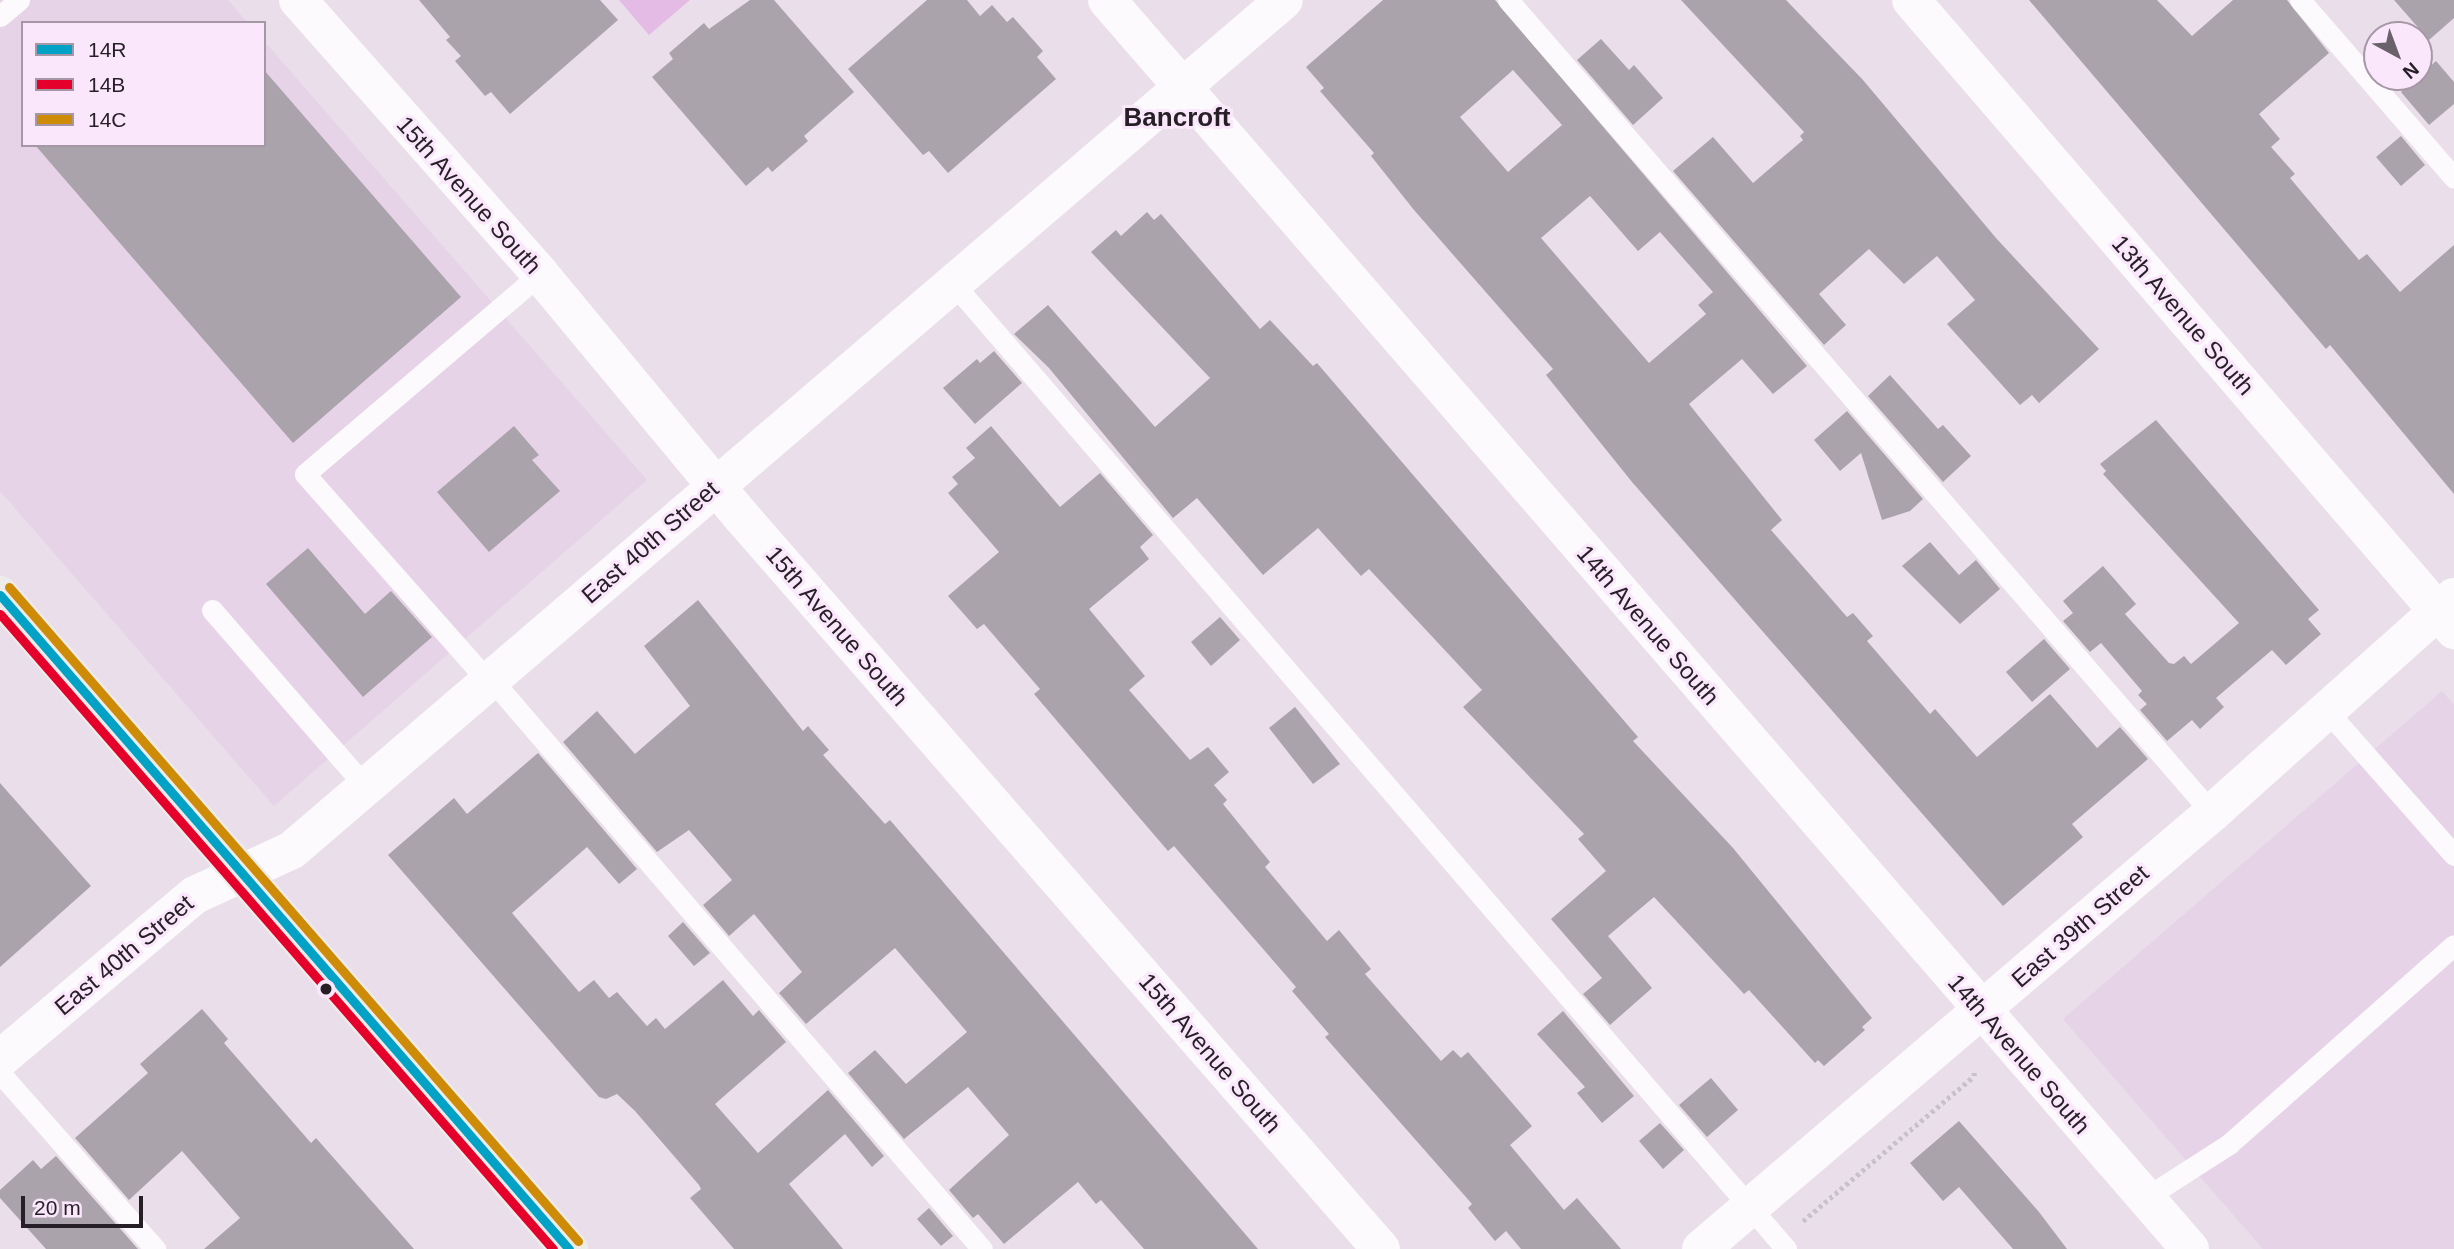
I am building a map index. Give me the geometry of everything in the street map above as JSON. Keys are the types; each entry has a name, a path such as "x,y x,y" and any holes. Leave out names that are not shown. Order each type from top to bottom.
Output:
{"street":[{"name":"15th Avenue South","path":"298,0 540,274 716,486 1381,1249"},
{"name":"14th Avenue South","path":"1107,0 2190,1249"},
{"name":"East 40th Street","path":"0,1059 195,895 292,850 1284,0"},
{"name":"13th Avenue South","path":"1912,0 2448,613"},
{"path":"0,595 569,1249"},
{"name":"East 39th Street","path":"1702,1249 2212,813 2327,711 2448,613"}],"lane":[{"path":"0,16 19,0"},
{"path":"1508,0 2212,813"},
{"path":"2300,0 2454,178"},
{"path":"540,274 305,474 489,680 982,1249"},
{"path":"952,282 1782,1245"},
{"path":"212,610 366,786"},
{"path":"2327,711 2454,855"},
{"path":"2146,1198 2229,1144 2454,945"},
{"path":"0,1073 155,1249"}],"path":[{"path":"1782,1245 1974,1076 1973,1063"}],"shaded area":[{"path":"0,0 228,0 246,21 21,21 21,147 266,147 266,43 647,480 274,806 0,491"},
{"path":"619,0 690,0 649,35"},
{"path":"2442,691 2454,705 2454,1249 2263,1249 2063,1019"}],"building":[{"path":"419,0 600,0 618,20 510,114 491,92 485,96 455,61 461,56 446,40 450,37"},
{"path":"750,0 774,0 854,92 804,136 808,141 772,172 768,167 746,186 652,77 673,59 669,53 704,23 709,29"},
{"path":"927,0 967,0 980,16 992,5 1007,22 1013,17 1043,51 1037,57 1056,79 948,173 929,151 923,155 848,69"},
{"path":"1383,0 1495,0 1807,366 1773,394 1742,359 1689,404 1782,520 1771,530 1847,617 1853,613 1873,636 1867,641 1930,714 1935,709 1977,757 2050,694 2097,748 2120,727 2148,759 2072,824 2083,837 2003,906 1632,482 1546,375 1553,369 1414,210 1371,156 1374,153 1320,91 1324,88 1306,67","holes":["1513,70 1562,125 1508,172 1460,117","1590,196 1638,251 1660,232 1713,292 1698,305 1706,314 1649,363 1541,238"]},
{"path":"1681,0 1786,0 1863,80 1996,238 2099,349 2039,403 2032,395 2020,405 1947,324 1975,300 1937,256 1904,284 1869,249 1819,294 1846,325 1824,345 1673,171 1713,137 1753,183 1803,140 1800,136 1804,132"},
{"path":"2029,0 2157,0 2192,36 2233,0 2287,0 2329,53 2259,114 2280,139 2271,147 2295,174 2290,178 2359,260 2367,254 2400,292 2454,245 2454,494 2330,345 2326,349"},
{"path":"2394,0 2454,0 2454,18 2433,36 2433,21 2412,21"},
{"path":"1601,39 1629,70 1634,65 1663,98 1633,125 1577,60"},
{"path":"2436,61 2454,82 2454,104 2429,125 2401,92 2433,91 2433,64"},
{"path":"266,72 461,297 293,443 37,147 266,147"},
{"path":"2401,136 2425,165 2401,186 2376,157"},
{"path":"1147,212 1154,220 1161,214 1260,329 1270,320 1313,366 1317,363 1638,737 1633,741 1733,848 1872,1018 1862,1027 1865,1030 1824,1066 1818,1060 1815,1063 1749,990 1744,994 1654,897 1608,936 1652,988 1610,1025 1583,994 1602,978 1551,919 1606,871 1578,839 1584,834 1463,707 1482,690 1369,569 1361,576 1318,528 1263,575 1197,498 1173,518 1049,368 1014,334 1048,305 1155,427 1210,378 1091,252 1116,230 1121,236"},
{"path":"994,351 1022,383 975,424 943,388 977,359 980,363"},
{"path":"1890,375 1938,429 1943,425 1971,456 1943,482 1868,396"},
{"path":"1847,411 1923,499 1910,511 1882,520 1861,453 1840,471 1814,440"},
{"path":"2156,420 2319,610 2308,619 2321,634 2286,665 2272,650 2216,698 2224,707 2200,729 2192,720 2167,741 2140,710 2147,704 2138,695 2142,691 2101,643 2090,652 2063,621 2073,613 2063,601 2103,566 2136,604 2125,614 2169,663 2174,664 2184,656 2191,664 2239,623 2103,474 2106,471 2100,464"},
{"path":"514,426 539,455 532,460 560,491 489,552 437,492"},
{"path":"991,426 1060,507 1100,473 1153,535 1140,547 1149,559 1089,609 1145,676 1129,690 1190,760 1208,747 1229,772 1214,785 1227,800 1223,804 1270,862 1265,867 1327,941 1339,930 1371,969 1365,974 1441,1061 1453,1050 1461,1058 1468,1052 1532,1126 1510,1145 1564,1210 1577,1198 1621,1249 1521,1249 1506,1231 1495,1241 1468,1208 1472,1204 1325,1037 1329,1034 1292,991 1296,987 1174,846 1168,851 1034,694 1040,689 984,624 977,629 948,596 999,552 948,493 958,484 952,477 975,458 966,448"},
{"path":"1930,542 1959,575 1976,560 2000,589 1960,624 1902,566"},
{"path":"308,548 365,614 391,591 432,637 363,697 266,584"},
{"path":"698,600 803,731 808,726 829,750 823,755 885,824 890,820 1258,1249 1144,1249 1101,1200 1096,1204 1078,1182 1004,1244 978,1214 973,1218 949,1190 1009,1135 968,1087 904,1139 848,1073 875,1050 906,1084 967,1032 895,948 806,1024 779,993 802,972 754,914 729,936 703,905 732,880 689,830 657,852 563,742 597,711 635,754 690,706 644,646"},
{"path":"1220,617 1240,640 1211,666 1191,642"},
{"path":"2044,639 2070,669 2032,702 2006,672"},
{"path":"1295,707 1340,764 1313,784 1269,728"},
{"path":"538,753 637,869 619,884 587,847 512,913 579,992 594,980 609,998 617,992 647,1026 656,1018 665,1029 723,980 753,1016 759,1010 786,1042 715,1104 758,1153 828,1090 884,1156 872,1167 845,1134 789,1184 843,1249 734,1249 690,1198 701,1189 699,1185 635,1111 617,1094 606,1099 599,1097 388,855 454,798 467,814"},
{"path":"0,783 91,886 0,967"},
{"path":"683,922 710,953 694,966 668,936"},
{"path":"202,1009 228,1039 224,1043 311,1143 316,1138 414,1249 204,1249 240,1218 182,1151 129,1200 75,1138 148,1073 140,1064"},
{"path":"1563,1011 1634,1096 1602,1123 1577,1093 1585,1087 1537,1034"},
{"path":"1711,1078 1738,1110 1707,1137 1679,1105"},
{"path":"1959,1121 2039,1212 2067,1249 2013,1249 1959,1187 1943,1201 1910,1163"},
{"path":"1660,1123 1684,1150 1663,1169 1639,1141"},
{"path":"56,1156 138,1249 46,1249 0,1198 0,1190 33,1160 41,1169"},
{"path":"929,1208 953,1236 941,1246 917,1219"}],"transit line":[{"name":"14C","path":"9,587 578,1241"},
{"name":"14R","path":"0,595 569,1249"},
{"name":"14B","path":"0,614 553,1249"}],"district":[{"name":"Bancroft","path":"1177,118"}]}
